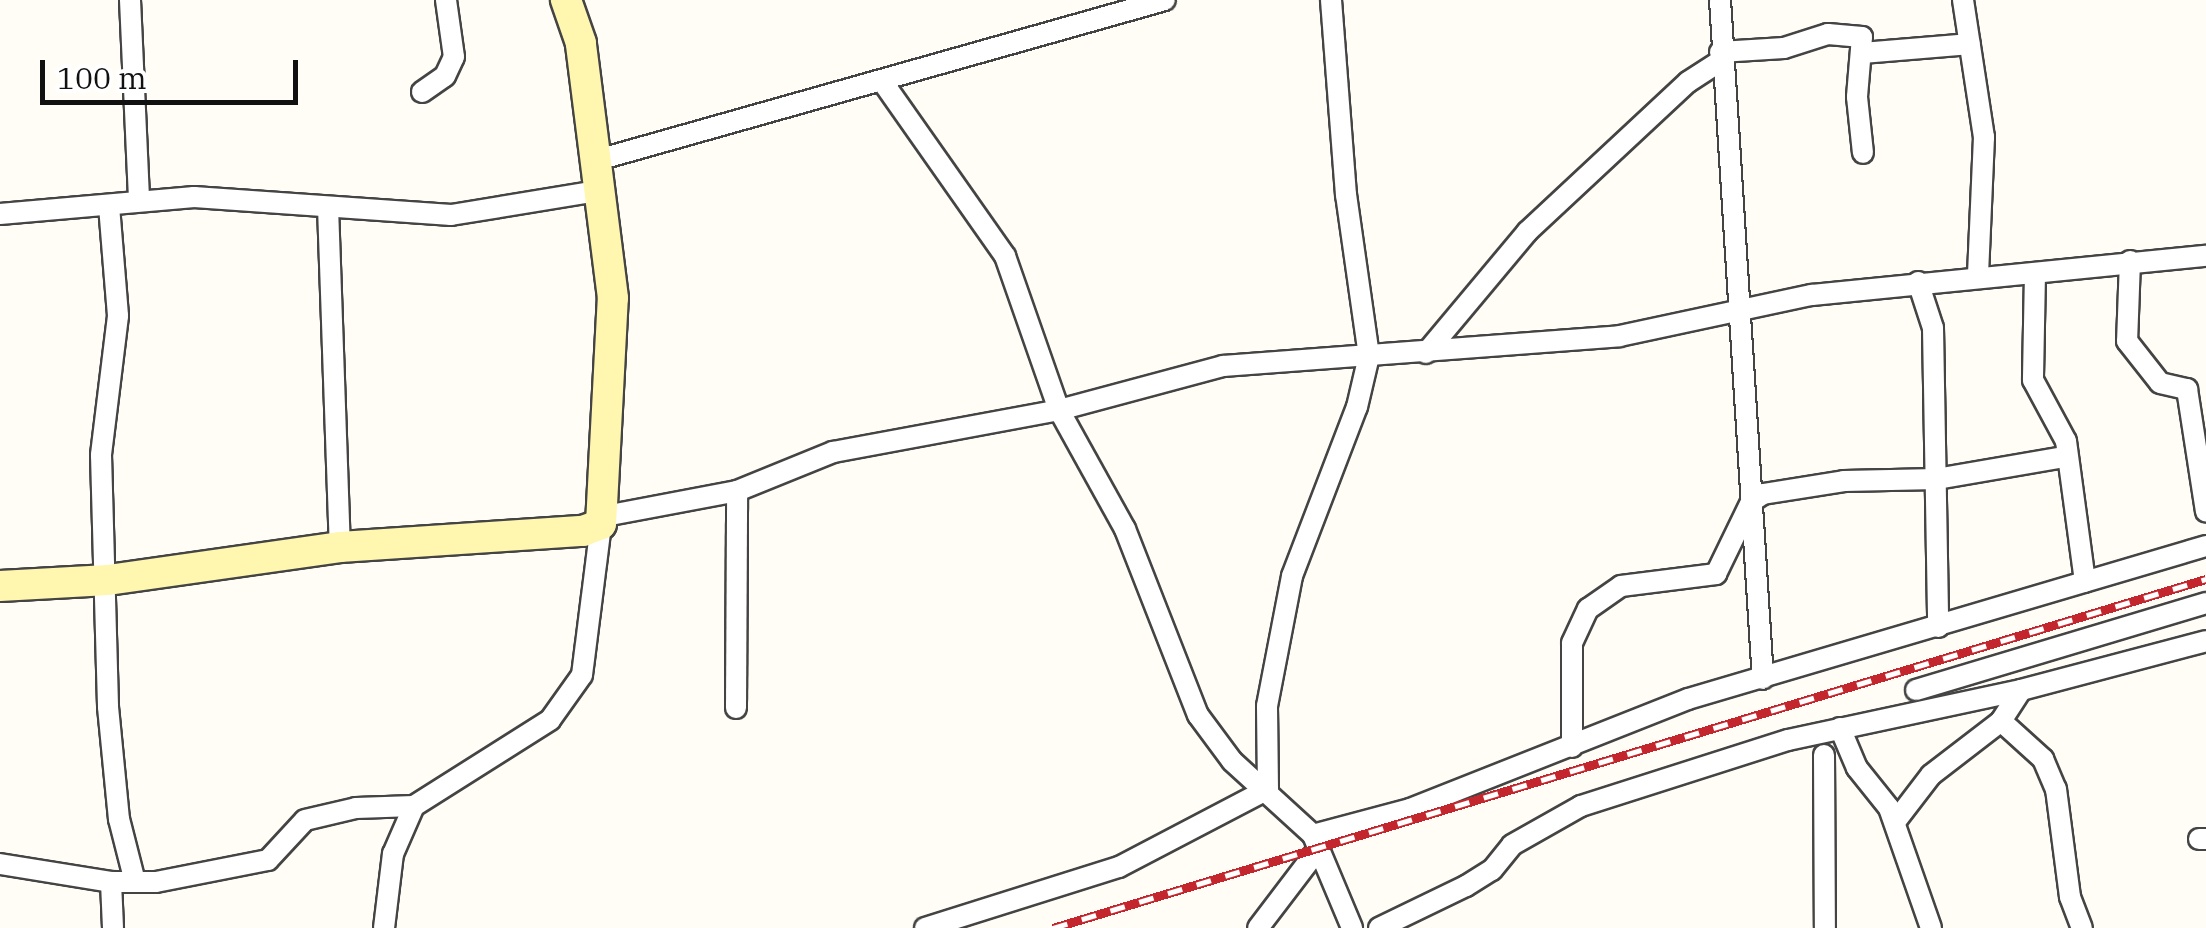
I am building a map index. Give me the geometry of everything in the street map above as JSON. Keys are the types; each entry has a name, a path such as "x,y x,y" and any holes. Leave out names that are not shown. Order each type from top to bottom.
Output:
{"street":[{"path":"130,0 139,200"},
{"path":"422,92 445,76 454,58 446,0"},
{"path":"0,864 110,882 135,882 256,864 305,820 356,808 414,806 512,746 568,700 586,659 603,520 613,298 581,42 566,0"},
{"path":"0,214 194,197 451,215 596,176 1104,9 1165,0"},
{"path":"1268,789 1267,706 1292,576 1357,407 1369,356 1346,195 1330,0"},
{"path":"1720,0 1735,314 1763,678"},
{"path":"1963,0 1984,137 1978,277"},
{"path":"1426,353 1527,232 1664,103 1720,56 1784,48 1828,34 1862,37 1857,97 1862,152"},
{"path":"1863,53 1970,44"},
{"path":"882,81 1004,256 1059,410 1125,529 1198,715 1232,761 1268,789 1316,842 1352,928"},
{"path":"108,206 118,316 101,455 112,766 135,882"},
{"path":"328,207 340,547"},
{"path":"0,586 108,580 340,547 583,531 603,520 737,490 834,452 1059,410 1222,366 1620,336 1812,295 2206,256"},
{"path":"2130,261 2127,342 2160,383 2187,389 2206,512"},
{"path":"2035,272 2033,380 2064,436 2085,582"},
{"path":"1918,282 1933,328 1938,627"},
{"path":"1572,747 1572,643 1588,609 1622,586 1716,574 1751,502 1773,490 1806,484 1937,479 2065,456"},
{"path":"736,708 737,490"},
{"path":"1258,928 1316,842 1572,747 1688,699 2206,546"},
{"path":"1916,690 2206,603"},
{"path":"1380,928 1492,870 1512,845 1581,806 1788,740 2021,690 2206,640"},
{"path":"1894,822 1930,775 2001,721 2021,690"},
{"path":"2001,721 2043,759 2056,789 2070,897 2082,928"},
{"path":"1840,728 1857,768 1894,822 1931,928"},
{"path":"1788,740 1857,768"},
{"path":"1824,755 1825,928"},
{"path":"925,928 1119,867 1268,789"},
{"path":"384,928 393,854 414,806"},
{"path":"110,882 113,928"}],"railway":[{"path":"1053,928 2206,579"}]}
